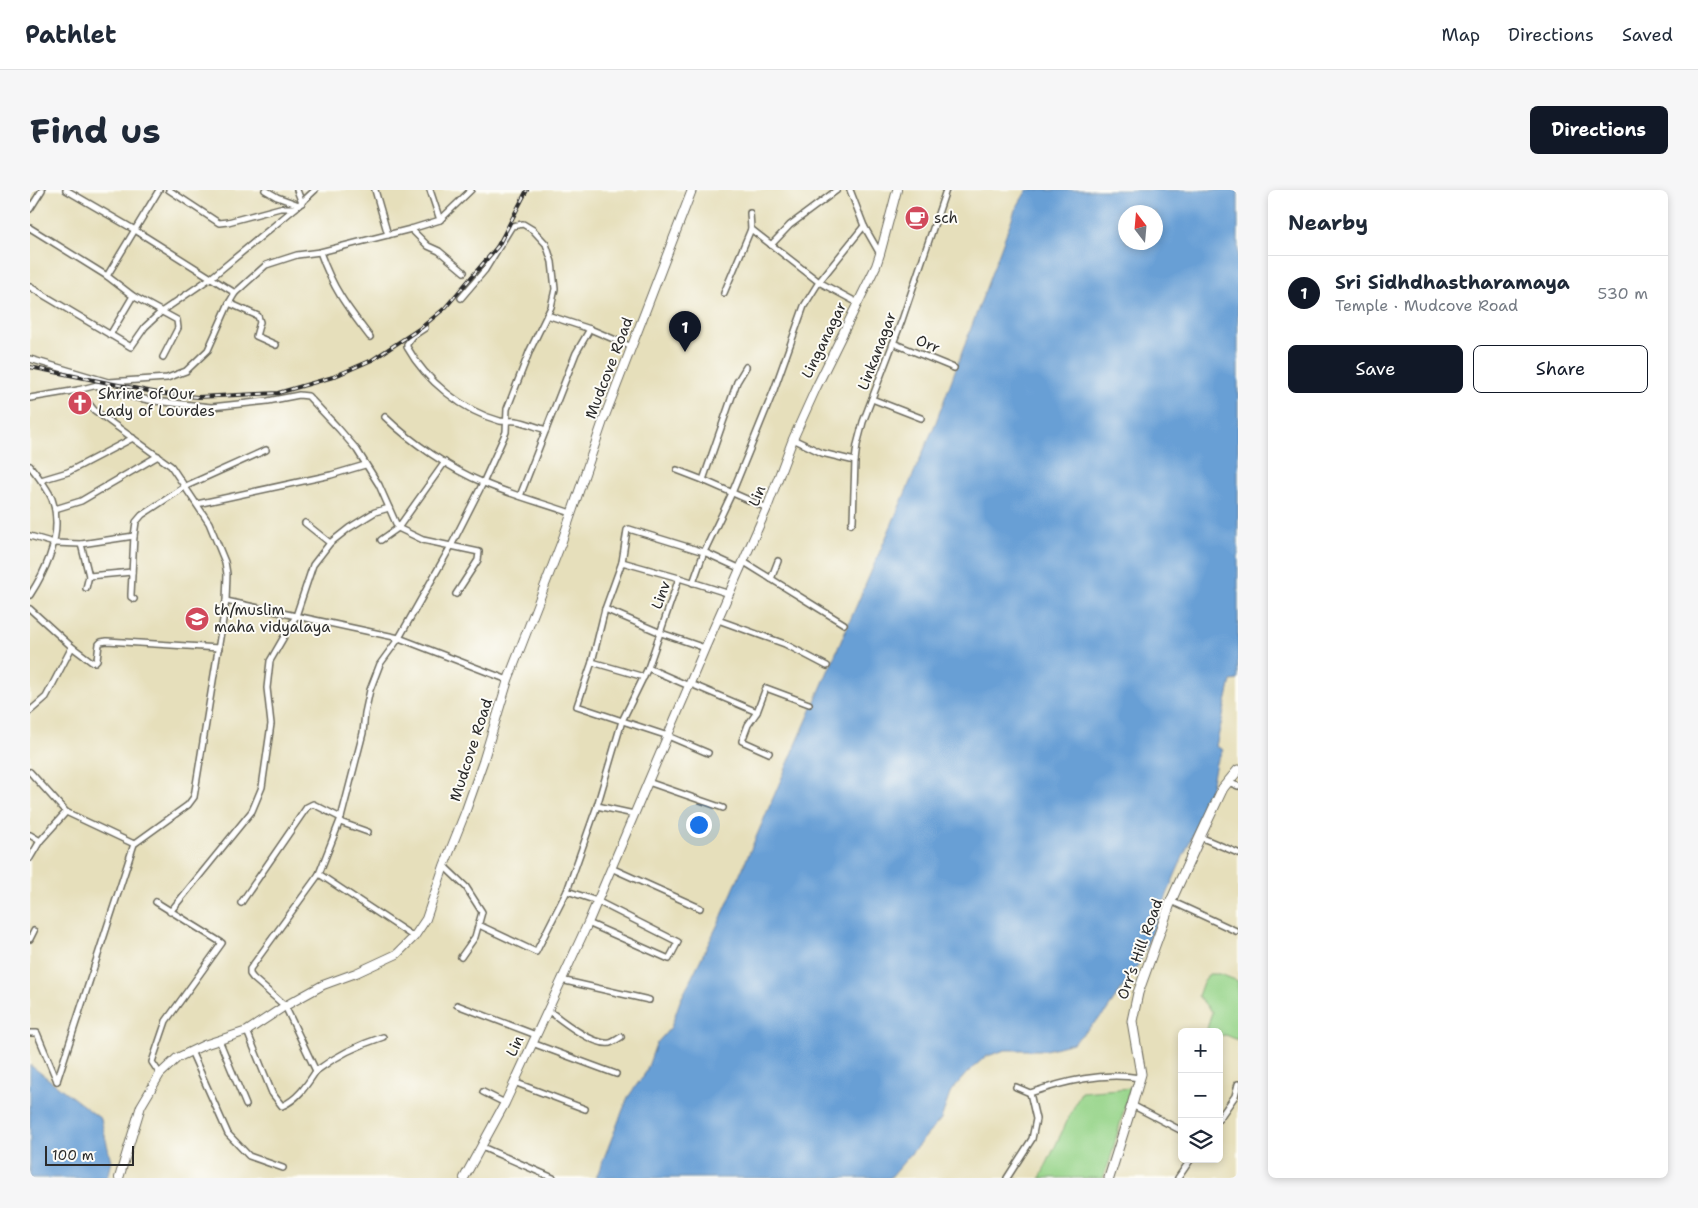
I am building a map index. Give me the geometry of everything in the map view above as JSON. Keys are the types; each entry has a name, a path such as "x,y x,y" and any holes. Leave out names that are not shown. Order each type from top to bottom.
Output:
{"main road":[{"name":"Orr’s Hill Road","path":"1109,1178 1141,1074 1132,1021 1134,1007 1171,902 1223,788 1238,770"}],"street":[{"path":"30,210 42,190"},
{"path":"66,190 135,230 235,293"},
{"path":"107,276 159,190"},
{"path":"169,190 219,223 299,205"},
{"path":"265,190 299,205"},
{"path":"297,190 299,205"},
{"path":"30,287 130,347 144,327 161,312 212,277 315,190"},
{"path":"375,190 388,235"},
{"path":"430,190 440,220"},
{"path":"30,398 78,390 109,382 167,378 186,371 208,350 235,293 266,265 297,255 320,252 440,220 471,190"},
{"name":"Mudcove Road","path":"119,1178 142,1106 160,1074 177,1058 219,1040 247,1031 285,1006 323,986 397,954 414,937 426,919 483,762 508,680 571,513 603,421 692,190"},
{"path":"771,245 790,225 837,190"},
{"path":"850,190 864,226 880,254"},
{"name":"Linganagar","path":"793,439 880,254 897,190"},
{"name":"Linkanagar","path":"851,524 853,521 857,445 946,190"},
{"path":"724,293 751,229 750,212"},
{"path":"316,1071 285,1006 253,978 250,974 250,968 318,874 340,820 363,733 370,690 380,664 399,638 451,546 506,432 507,409 556,290 550,253 541,238 523,224 512,226 485,270 461,298"},
{"path":"693,583 704,552 732,493 774,390 804,306 819,282 864,226"},
{"path":"30,228 107,276 133,296 177,320 178,328 163,357"},
{"path":"411,229 428,246 439,251 464,272"},
{"path":"751,229 819,282 858,303"},
{"path":"320,252 333,286 370,337"},
{"path":"110,335 133,296"},
{"path":"229,303 258,316 260,322 256,336 276,345"},
{"path":"547,315 590,329 632,347"},
{"path":"426,328 413,336 407,344 408,349 439,386 458,401 489,417 506,422 518,421 546,430"},
{"path":"520,496 576,352 590,329"},
{"name":"Orr","path":"893,343 954,368"},
{"path":"30,359 109,382"},
{"path":"703,480 737,382 746,367"},
{"path":"96,385 113,393 154,401 211,407 268,401 299,395 308,396 340,429 357,450 379,486 398,528 423,540 478,552 479,556 456,594"},
{"path":"30,1033 37,1033 57,1081 134,844 188,805 194,797 226,602 227,574 225,562 209,523 186,486 171,466 94,410 78,390"},
{"path":"872,399 920,418"},
{"path":"385,417 403,435 445,462 483,483 571,513"},
{"path":"41,480 68,472 133,438"},
{"path":"793,439 822,453 855,461"},
{"name":"Lin","path":"464,1178 505,1103 588,923 767,508 793,439"},
{"path":"134,599 131,597 131,594 134,536 136,522 142,515 186,486 266,450"},
{"path":"55,509 81,501 158,456"},
{"path":"381,540 398,528 445,462"},
{"path":"197,504 331,476 365,465"},
{"path":"30,466 51,497 57,517 54,543 44,573 30,595"},
{"path":"677,470 767,508"},
{"path":"170,912 252,811 262,787 271,724 267,688 270,661 296,616 313,565 330,542 375,512 389,508"},
{"path":"305,523 330,542"},
{"path":"708,753 668,736 577,706 592,662 605,609 622,562 629,528 742,565 771,579 844,624"},
{"path":"30,536 54,543 81,544 134,536"},
{"path":"81,544 89,576 86,588"},
{"path":"771,579 778,561"},
{"path":"622,562 679,578"},
{"path":"89,576 132,572"},
{"name":"Linv","path":"648,668 679,578 730,594"},
{"path":"226,602 399,638 508,680"},
{"path":"605,609 661,633 705,648"},
{"path":"30,610 92,662 97,660 99,644 107,641 219,648"},
{"path":"718,620 785,644 827,666"},
{"path":"30,711 46,697 72,647"},
{"path":"592,662 644,677"},
{"path":"479,924 536,952 567,891 597,806 622,722 648,668 757,712"},
{"path":"769,753 742,741 748,725 757,712 766,688 809,704"},
{"path":"30,772 66,812 134,844"},
{"path":"648,782 723,808"},
{"path":"1228,782 1238,786"},
{"path":"241,903 307,807 314,804 340,820 368,832"},
{"path":"597,806 634,814"},
{"path":"30,858 40,841 66,812"},
{"path":"30,835 40,841"},
{"path":"1200,837 1238,853"},
{"path":"444,866 466,887 482,912 475,937 461,957"},
{"path":"611,868 700,908"},
{"path":"318,874 414,937"},
{"path":"567,891 597,901 678,942 669,959 588,923"},
{"path":"156,902 222,943 166,1021 152,1062 160,1074"},
{"path":"1171,902 1236,931"},
{"path":"30,939 34,931"},
{"path":"561,980 649,1000"},
{"path":"457,1005 536,1035"},
{"path":"548,1010 577,1032 598,1041 610,1043 621,1037"},
{"path":"247,1031 272,1093 282,1106 291,1102 300,1094 316,1071 337,1056 358,1045 383,1037"},
{"path":"219,1040 246,1105"},
{"path":"532,1043 616,1074"},
{"path":"192,1051 228,1134 249,1156 283,1168"},
{"path":"1016,1087 1030,1093 1061,1082 1101,1076 1140,1078"},
{"path":"514,1082 585,1109"},
{"path":"1220,1118 1235,1096 1238,1084"},
{"path":"484,1092 505,1103"},
{"path":"1007,1178 1032,1139 1036,1119 1030,1093"},
{"path":"1132,1105 1178,1129"},
{"path":"482,1147 553,1178"},
{"path":"1178,1178 1188,1163"}],"green space":[{"path":"1209,974 1220,974 1238,981 1238,1040 1223,1035 1223,1028 1207,1028 1212,1012 1198,996 1203,982"},
{"path":"1130,1088 1110,1160 1103,1178 1040,1178 1081,1092"}],"water":[{"path":"1027,190 1238,190 1238,680 1231,681 1216,746 1223,750 1216,763 1208,800 1140,962 1105,1013 1073,1043 1046,1050 1005,1050 985,1057 951,1091 941,1119 890,1178 596,1178 628,1097 646,1072 656,1044 671,1027 680,1001 721,918 936,422 1015,210"},
{"path":"30,1065 101,1119 111,1161 107,1178 30,1178"}],"railway":[{"path":"30,367 163,394 198,397 278,393 333,377 372,360 422,327 445,308 498,246 527,190"}],"place":[{"name":"sch","path":"917,218"},
{"name":"Sri Sidhdhastharamaya","path":"685,352"},
{"name":"Shrine of Our Lady of Lourdes","path":"80,403"},
{"name":"th/muslim maha vidyalaya","path":"197,619"}]}
